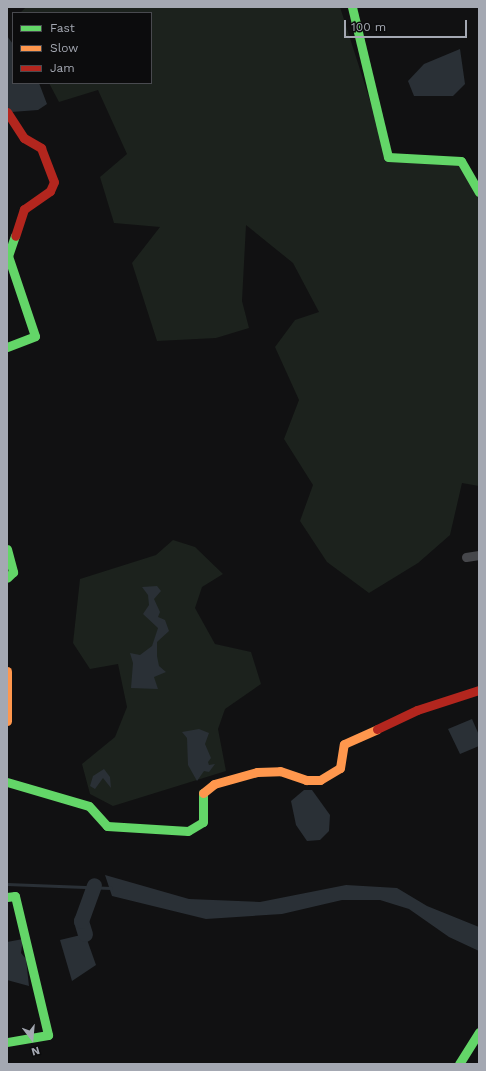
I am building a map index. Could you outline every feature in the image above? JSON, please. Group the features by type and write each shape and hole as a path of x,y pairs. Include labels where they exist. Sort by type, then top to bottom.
{"street":[{"path":"352,7 388,157 461,161 479,192"},
{"path":"7,112 24,138 41,148 54,182 50,191 24,209 8,256 35,336 7,347"},
{"path":"7,549 13,572 7,578"},
{"path":"466,557 479,555"},
{"path":"7,671 7,721"},
{"path":"7,782 89,806 107,826 188,831 203,822 203,790 214,784 265,772 320,780 340,768 344,744 417,710 479,690"},
{"path":"7,897 15,896 48,1035 7,1042"},
{"path":"459,1064 479,1032"}],"shaded area":[{"path":"26,7 340,7 388,157 461,161 479,188 479,486 462,483 450,535 418,563 369,593 327,562 300,521 313,485 284,439 299,400 275,347 295,320 319,312 293,263 246,225 242,301 249,328 216,338 157,341 132,263 160,227 114,223 100,177 127,154 98,90 59,102 50,84 152,84 152,12 21,12"},
{"path":"7,36 12,43 12,84 39,84 47,104 38,110 11,112 7,106"},
{"path":"460,49 465,84 453,96 414,96 408,81 424,64"},
{"path":"173,540 195,547 223,574 202,587 195,608 215,644 251,652 261,684 225,709 218,729 226,771 113,806 90,794 82,764 115,737 127,707 118,664 90,669 73,643 80,579 156,555"},
{"path":"157,586 161,591 154,599 160,612 158,617 165,620 169,631 157,642 157,656 159,666 166,672 154,677 158,689 131,688 133,663 130,653 140,655 152,646 158,628 143,614 149,605 148,595 142,587"},
{"path":"472,719 479,735 479,746 460,754 448,729"},
{"path":"199,729 209,733 205,744 211,758 208,762 209,765 215,764 209,772 204,771 197,781 188,765 187,738 182,732"},
{"path":"104,769 110,777 111,788 103,778 95,789 90,786 93,776"},
{"path":"304,790 312,790 330,815 329,831 320,840 307,841 296,825 291,801"},
{"path":"105,875 189,899 260,902 346,885 397,888 427,906 479,927 479,951 449,937 409,909 380,900 342,900 282,914 206,919 112,896"},
{"path":"85,934 96,965 72,981 60,940"},
{"path":"23,939 21,953 26,959 29,986 7,980 7,942"}],"waterway":[{"path":"7,884 111,888"},
{"path":"85,934 81,921 94,885"}],"traffic: fast":[{"path":"352,7 388,157 461,161 479,192"},
{"path":"7,347 35,336 8,256 15,236"},
{"path":"7,549 13,572 7,578"},
{"path":"7,782 89,806 107,826 188,831 203,822 203,793"},
{"path":"7,897 15,896 48,1035 7,1042"},
{"path":"459,1064 479,1032"}],"traffic: slow":[{"path":"7,671 7,721"},
{"path":"203,793 214,784 257,772 280,771 306,780 320,780 340,768 344,744 377,729"}],"traffic: jam":[{"path":"7,112 24,138 41,148 54,182 50,191 24,209 15,236"},
{"path":"377,729 417,710 479,690"}]}
